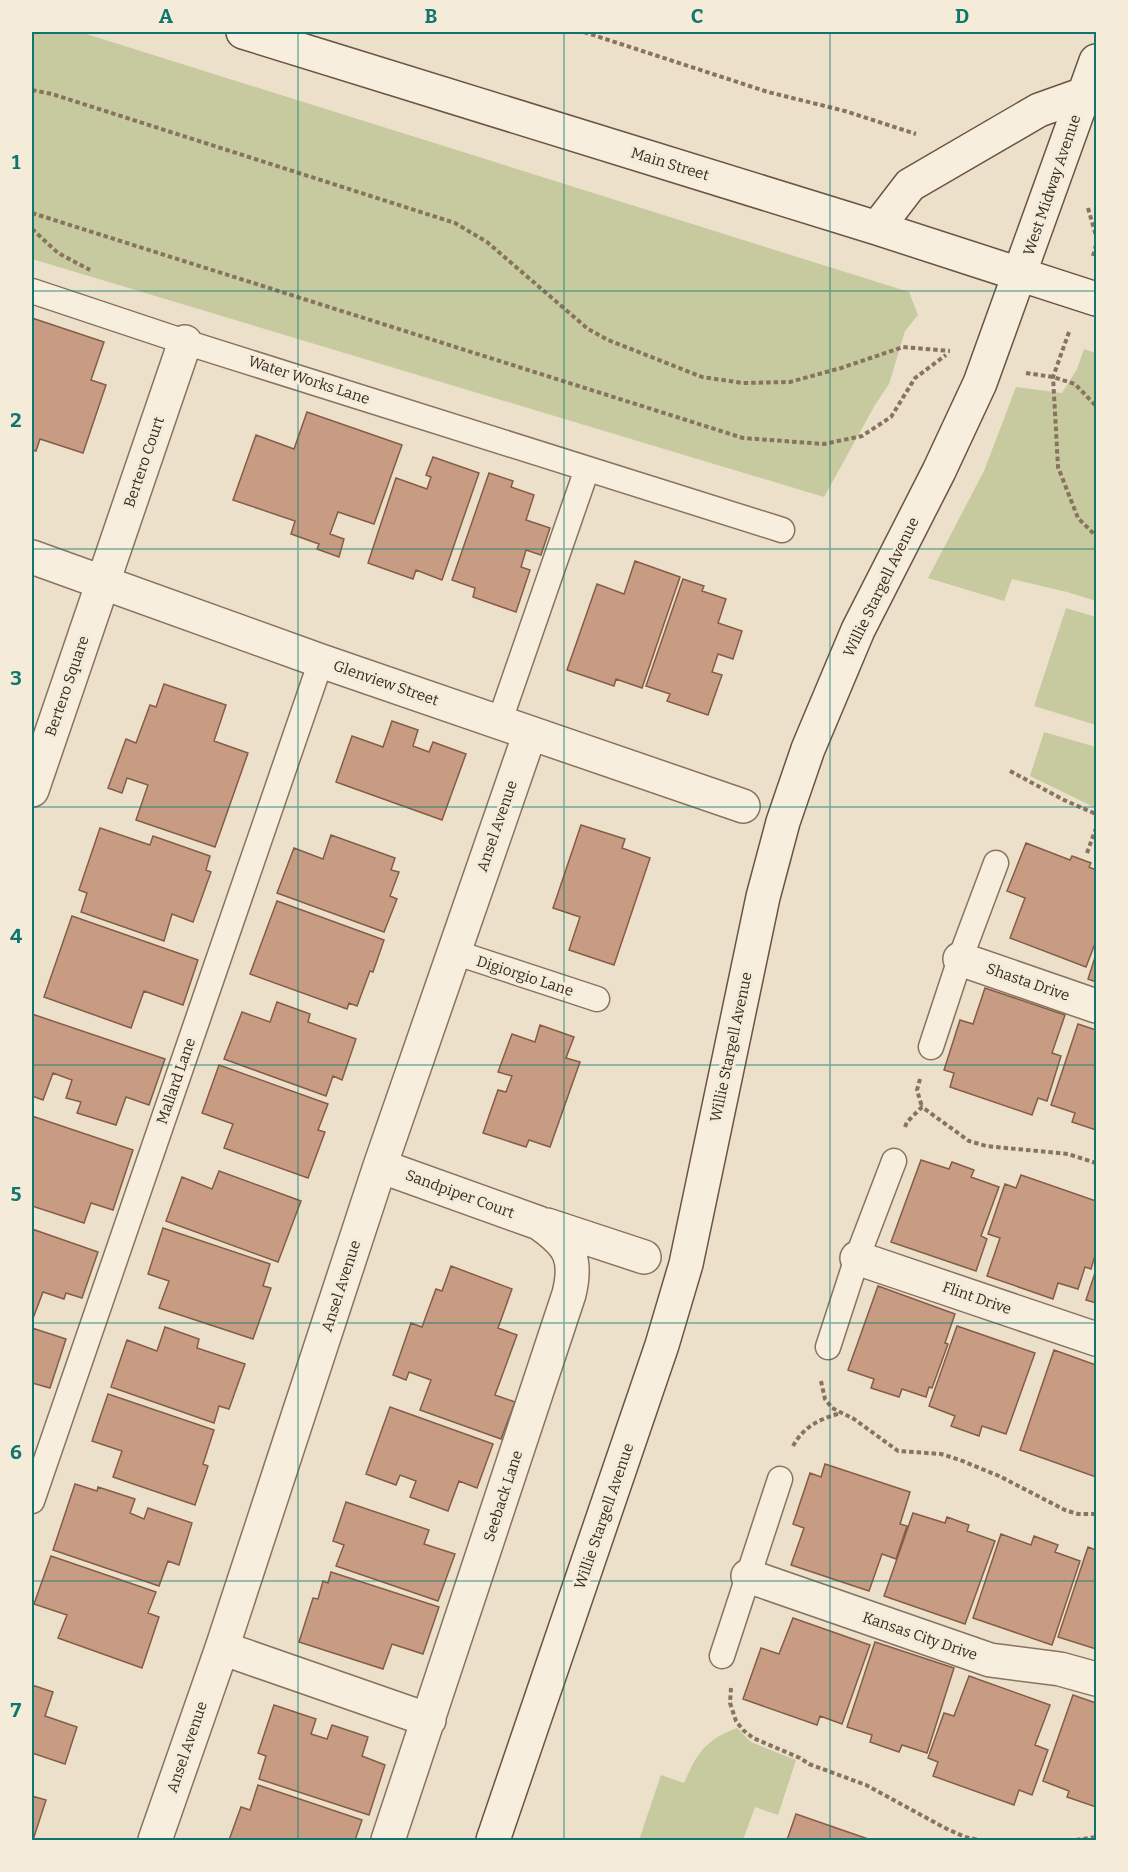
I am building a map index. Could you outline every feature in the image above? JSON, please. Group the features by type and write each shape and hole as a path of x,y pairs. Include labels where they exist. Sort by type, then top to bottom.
{"street":[{"name":"Main Street","path":"243,32 877,228 1096,299"},
{"name":"West Midway Avenue","path":"1021,274 1096,61"},
{"path":"877,228 910,185 1039,110 1084,94"},
{"name":"Willie Stargell Avenue","path":"493,1840 662,1345 686,1264 763,897 783,822 808,748 858,630 939,471 980,383 1021,274"},
{"name":"Bertero Court","path":"102,583 185,342"},
{"name":"Glenview Street","path":"32,557 321,661 743,806"},
{"name":"Bertero Square","path":"32,790 102,583"},
{"name":"Ansel Avenue","path":"155,1840 222,1648 380,1166 530,733"},
{"name":"Shasta Drive","path":"960,959 1096,1006"},
{"name":"Sandpiper Court","path":"380,1166 539,1223 644,1257"},
{"name":"Sandpiper Court","path":"539,1223 556,1235 569,1250 574,1273"},
{"name":"Flint Drive","path":"857,1258 1096,1339"},
{"name":"Seeback Lane","path":"388,1840 574,1273"},
{"name":"Kansas City Drive","path":"748,1576 990,1660 1060,1669 1096,1679"},
{"path":"222,1648 429,1720"}],"lane":[{"name":"Water Works Lane","path":"32,291 185,342 782,530"},
{"path":"499,723 587,469"},
{"name":"Mallard Lane","path":"32,1501 321,661"},
{"path":"931,1047 960,959 996,862"},
{"name":"Digiorgio Lane","path":"454,952 597,999"},
{"path":"828,1347 857,1258 894,1161"},
{"path":"722,1656 780,1479"}],"path":[{"path":"584,32 768,92 845,111 968,152"},
{"path":"32,90 51,94 455,223 487,242 588,329 608,340 702,377 743,383 790,382 903,347 952,351 915,378 891,417 862,436 824,444 743,438 32,213"},
{"path":"1086,204 1096,236"},
{"path":"32,229 58,253 96,273"},
{"path":"1027,373 1053,377 1075,384 1096,406"},
{"path":"1053,377 1058,467 1078,518 1096,536"},
{"path":"1010,771 1096,814"},
{"path":"1087,853 1096,828"},
{"path":"894,1161 907,1122 922,1107 969,1141 986,1146 1068,1154 1096,1163"},
{"path":"828,1347 821,1374 821,1386 825,1399 832,1408 843,1413 898,1451 941,1454 968,1462 1065,1510 1078,1514 1096,1514"},
{"path":"780,1479 787,1458 797,1440 809,1426 823,1418 843,1413"},
{"path":"722,1656 735,1669 730,1703 736,1721 743,1731 809,1764 866,1785 945,1828 980,1840"},
{"path":"1076,1840 1096,1837"}],"green space":[{"path":"32,32 80,32 909,292 918,315 905,331 889,384 824,497 32,259"},
{"path":"1084,349 1096,353 1096,601 1012,579 1004,601 928,578 984,471 1016,387 1062,393 1077,369"},
{"path":"1066,608 1096,617 1096,725 1034,706"},
{"path":"1044,732 1096,747 1096,808 1030,776"},
{"path":"737,1728 751,1742 796,1760 778,1815 755,1807 743,1840 639,1840 661,1775 684,1783 693,1763 703,1749 717,1737"}],"building":[{"path":"32,318 104,342 91,380 106,385 83,453 40,439 36,451 32,450"},
{"path":"307,412 402,445 374,524 338,512 330,534 344,539 339,557 317,549 319,544 291,534 295,521 233,500 256,435 294,449"},
{"path":"433,457 479,473 442,580 416,570 413,579 368,563 396,478 427,489 431,477 426,475"},
{"path":"489,473 513,481 511,487 534,495 526,520 550,528 541,555 526,550 521,567 530,570 516,612 473,597 475,588 452,580"},
{"path":"635,561 680,577 642,688 616,679 614,686 567,670 597,584 624,594"},
{"path":"683,579 704,586 702,591 726,599 718,623 742,631 733,659 718,654 712,672 722,675 708,715 667,701 670,694 646,686"},
{"path":"164,684 226,705 214,741 248,753 215,847 136,820 148,785 127,778 122,793 108,788 126,739 136,743 150,705 156,707"},
{"path":"392,721 418,730 413,746 429,752 433,742 466,754 442,820 336,782 352,736 383,747"},
{"path":"581,825 625,839 622,848 650,858 614,965 569,950 580,917 553,908"},
{"path":"100,828 150,845 153,836 210,856 206,870 211,872 193,922 172,914 164,941 81,912 87,893 79,890"},
{"path":"331,835 395,858 391,870 399,872 390,896 397,899 384,932 277,893 294,848 323,859"},
{"path":"1026,843 1070,860 1072,856 1091,863 1089,867 1096,870 1096,941 1086,967 1010,938 1025,898 1007,891"},
{"path":"277,901 384,940 373,972 370,971 357,1006 349,1003 347,1009 250,974"},
{"path":"72,916 198,960 183,1005 144,991 131,1028 44,997"},
{"path":"1096,954 1096,982 1088,979"},
{"path":"985,988 1065,1015 1052,1053 1061,1056 1047,1101 1038,1098 1032,1115 950,1087 954,1073 944,1070 960,1020 973,1024"},
{"path":"277,1002 310,1014 308,1022 356,1039 342,1080 333,1076 326,1096 224,1059 242,1012 270,1022"},
{"path":"32,1014 165,1059 149,1105 126,1097 116,1125 77,1113 81,1102 66,1098 72,1080 53,1073 43,1100 32,1096"},
{"path":"1078,1024 1096,1030 1096,1130 1072,1122 1075,1113 1051,1105"},
{"path":"540,1025 574,1037 566,1058 580,1062 550,1147 529,1140 526,1147 483,1133 498,1090 506,1092 512,1076 498,1072 512,1034 535,1042"},
{"path":"219,1065 328,1104 318,1130 325,1132 308,1178 224,1148 233,1124 202,1113"},
{"path":"32,1116 133,1150 113,1210 91,1203 84,1223 32,1206"},
{"path":"921,1160 949,1169 952,1162 974,1170 971,1177 999,1187 981,1236 987,1239 976,1271 891,1242"},
{"path":"219,1171 301,1201 278,1262 166,1221 182,1177 212,1189"},
{"path":"1021,1175 1096,1201 1096,1252 1091,1269 1085,1267 1078,1289 1058,1283 1053,1299 987,1276 1000,1238 988,1234 1005,1184 1016,1188"},
{"path":"163,1228 270,1264 263,1286 271,1288 253,1339 159,1308 169,1281 148,1274"},
{"path":"32,1229 98,1252 82,1298 66,1293 64,1299 43,1292 32,1321"},
{"path":"451,1266 512,1289 498,1328 517,1335 495,1395 515,1402 501,1439 420,1410 431,1380 409,1372 406,1380 393,1375 411,1323 422,1327 436,1289 442,1291"},
{"path":"1096,1270 1096,1303 1086,1300"},
{"path":"878,1286 955,1314 945,1343 948,1344 932,1388 929,1387 926,1397 902,1389 899,1397 871,1388 874,1379 848,1370"},
{"path":"957,1326 1035,1353 1006,1434 982,1426 979,1436 951,1426 955,1416 929,1406"},
{"path":"165,1327 199,1339 197,1348 245,1364 229,1409 219,1406 214,1423 111,1387 127,1340 157,1351"},
{"path":"32,1328 66,1339 50,1388 32,1383"},
{"path":"1054,1350 1096,1365 1096,1477 1020,1450"},
{"path":"108,1394 214,1430 203,1464 208,1466 195,1505 113,1477 122,1451 92,1441"},
{"path":"390,1407 493,1444 477,1488 459,1481 448,1511 410,1497 416,1481 400,1475 396,1485 366,1474"},
{"path":"825,1464 910,1492 900,1524 907,1526 896,1559 882,1554 869,1591 791,1565 804,1528 793,1524 810,1473 821,1477"},
{"path":"75,1484 97,1491 98,1487 135,1499 130,1513 144,1519 148,1508 192,1523 179,1565 168,1561 159,1586 53,1550"},
{"path":"346,1502 429,1530 424,1544 455,1554 438,1601 336,1566 344,1545 333,1541"},
{"path":"913,1513 945,1523 947,1517 969,1525 967,1531 995,1541 965,1624 884,1596"},
{"path":"1001,1534 1031,1545 1034,1536 1058,1545 1055,1552 1080,1561 1052,1645 973,1618"},
{"path":"1088,1547 1096,1550 1096,1649 1058,1637"},
{"path":"51,1556 156,1592 148,1613 159,1617 142,1668 58,1638 67,1615 34,1604"},
{"path":"331,1572 439,1607 423,1654 392,1644 383,1669 299,1642 313,1598 318,1599 323,1581 328,1583"},
{"path":"793,1618 870,1645 842,1724 820,1716 817,1725 743,1699 761,1648 779,1654"},
{"path":"875,1642 954,1668 927,1753 902,1745 899,1752 870,1742 872,1735 847,1727"},
{"path":"969,1676 1050,1705 1035,1745 1048,1750 1032,1795 1019,1790 1014,1805 933,1776 938,1762 928,1758 944,1713 954,1716"},
{"path":"32,1685 53,1692 45,1716 77,1727 65,1764 32,1753"},
{"path":"1073,1695 1096,1703 1096,1807 1067,1797 1069,1791 1043,1781"},
{"path":"274,1705 316,1719 311,1734 327,1739 332,1725 368,1737 362,1756 385,1765 369,1815 259,1779 266,1756 258,1753"},
{"path":"258,1785 362,1820 355,1840 229,1840 241,1807 250,1810"},
{"path":"32,1796 46,1800 33,1840 32,1840"},
{"path":"796,1814 871,1840 787,1840"}]}
